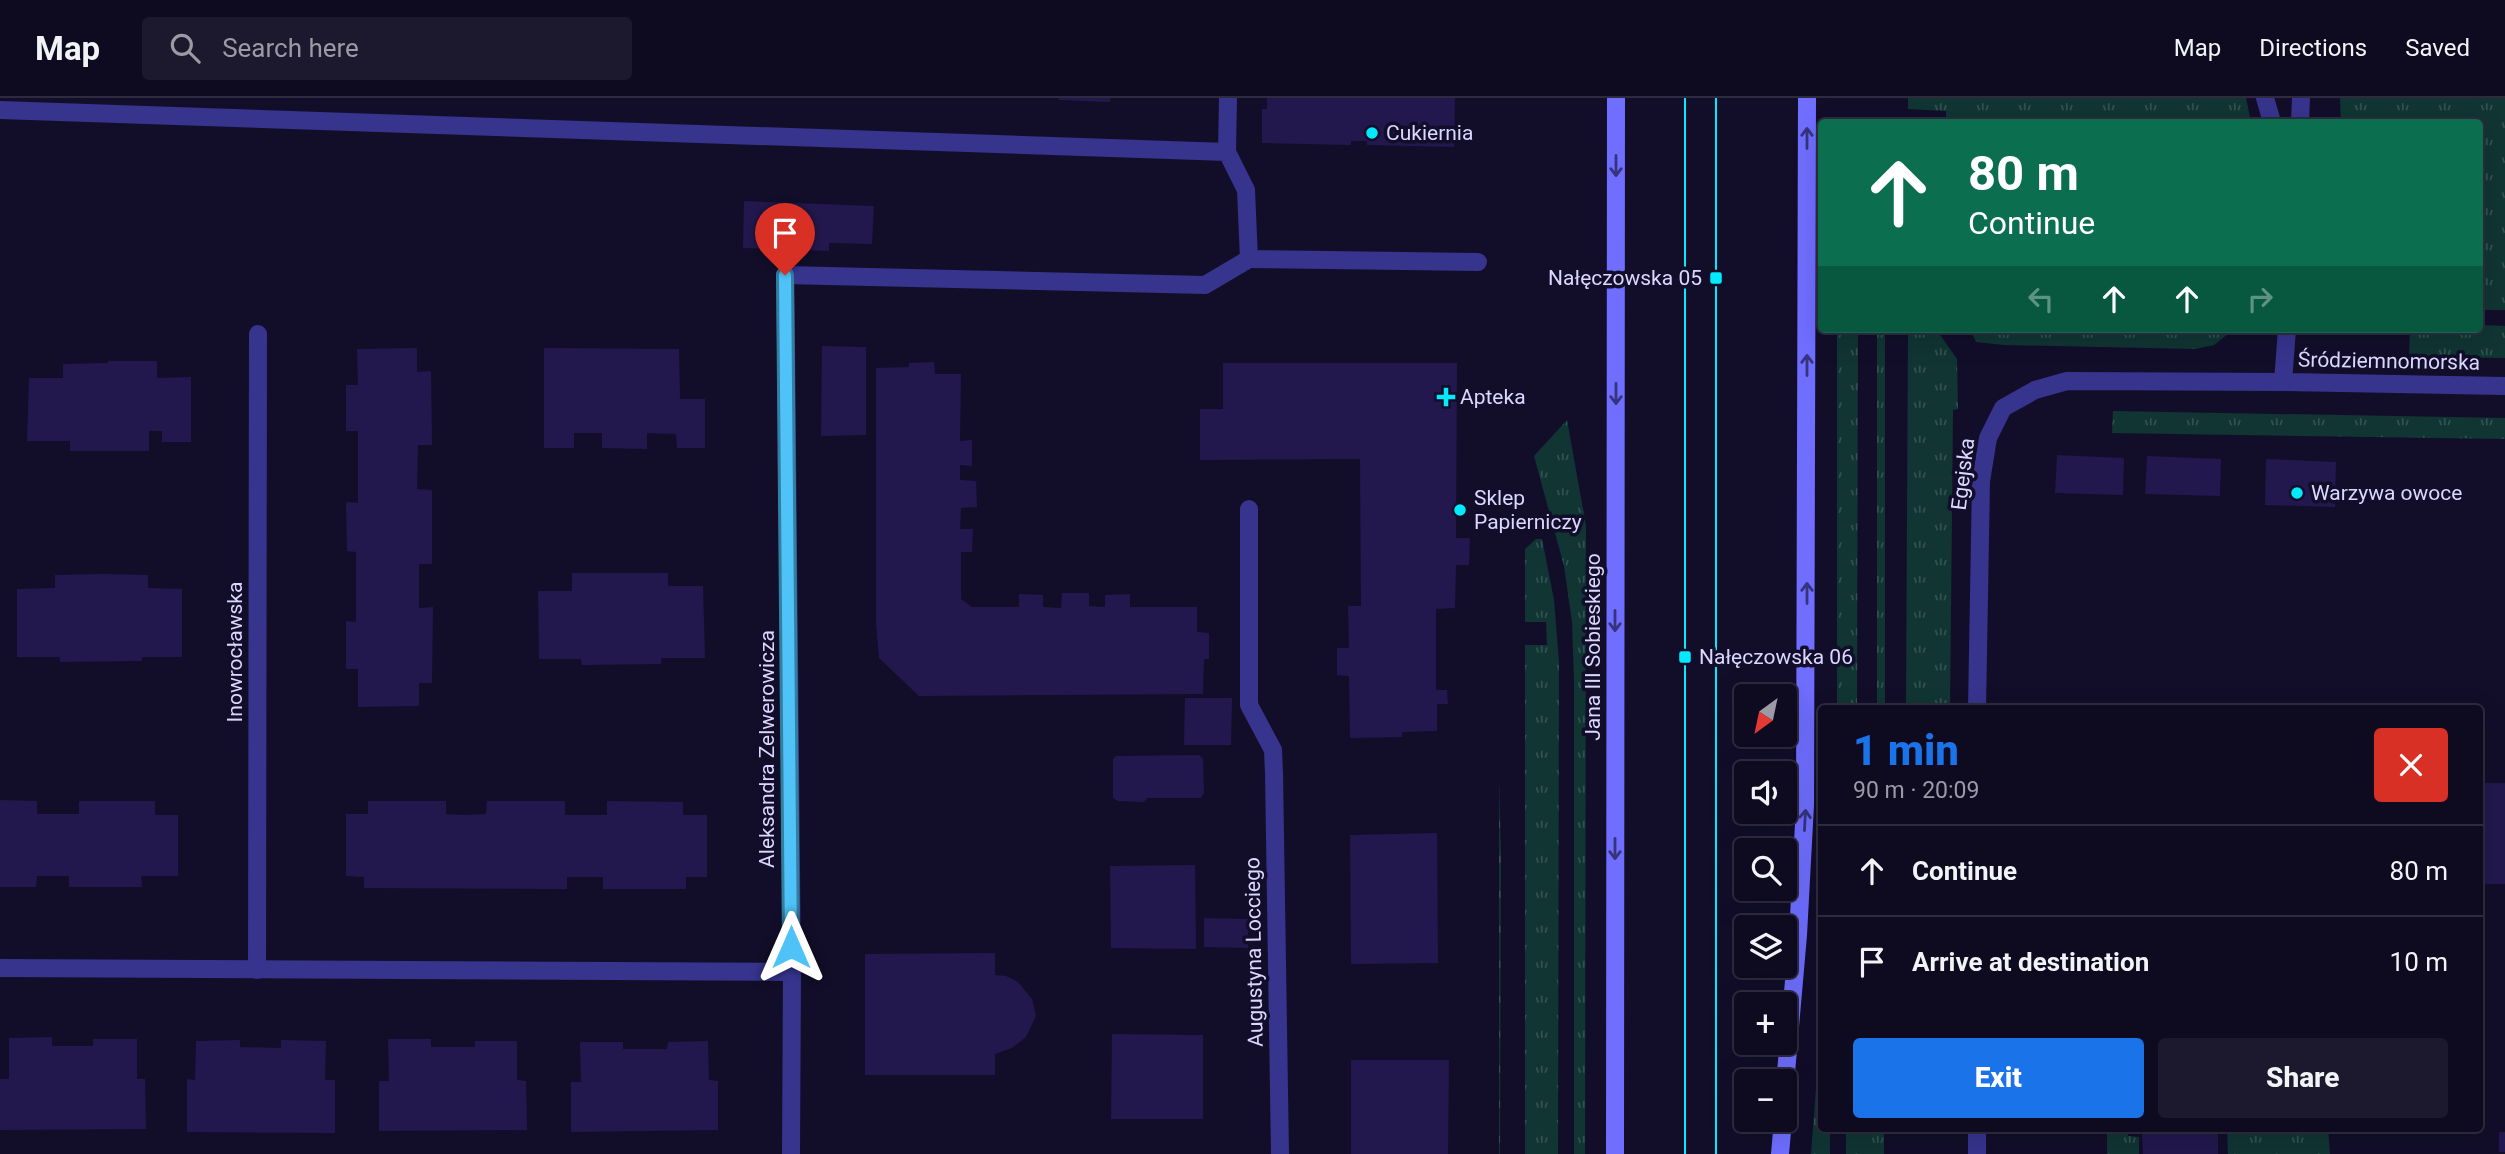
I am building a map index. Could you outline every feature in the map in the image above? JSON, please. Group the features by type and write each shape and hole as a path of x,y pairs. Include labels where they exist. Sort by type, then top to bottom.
{"main road":[{"name":"Jana III Sobieskiego","path":"1615,1154 1616,98"},
{"path":"1786,1069 1798,935 1805,805 1807,98"},
{"path":"1780,1154 1782,1132"}],"street":[{"path":"1228,98 1227,152 1246,190 1249,259 1478,261"},
{"path":"2265,98 2271,119"},
{"path":"2300,119 2301,98"},
{"path":"0,110 1227,152"},
{"name":"Aleksandra Zelwerowicza","path":"791,1154 792,972 785,275 1205,285 1249,259"},
{"name":"Śródziemnomorska","path":"2287,333 2283,382 2505,386"},
{"name":"Inowrocławska","path":"257,970 258,334"},
{"name":"Egejska","path":"1978,705 1981,481 1988,438 2003,408 2035,390 2067,381 2283,382"},
{"name":"Augustyna Locciego","path":"1249,509 1249,705 1273,750 1280,1154"},
{"path":"0,968 792,972"},
{"path":"1978,1132 1978,1154"}],"green space":[{"path":"1908,98 2246,98 2250,119 1946,119 1946,111 1908,109"},
{"path":"2340,98 2505,98 2505,310 2483,310 2483,119 2341,119"},
{"path":"2483,325 2505,326 2505,358 2409,357 2410,333 2483,333"},
{"path":"1837,333 1858,333 1857,705 1837,705"},
{"path":"1877,333 1885,333 1885,705 1877,705"},
{"path":"1908,333 1939,333 1957,359 1958,409 1953,410 1950,705 1906,705"},
{"path":"1972,333 2229,333 2214,345 2195,349 2004,345 1976,342"},
{"path":"2113,411 2505,418 2505,439 2112,433"},
{"path":"1567,420 1586,526 1585,1154 1574,1154 1572,622 1564,566 1534,456"},
{"path":"1536,539 1542,539 1554,600 1559,662 1558,1154 1525,1154 1525,645 1547,645 1546,622 1525,622 1525,549"},
{"path":"1499,783 1501,853 1500,1154 1499,1154"},
{"path":"1818,1062 1818,1132 1830,1132 1830,1154 1811,1154"},
{"path":"1846,1132 1884,1132 1884,1154 1846,1154"},
{"path":"2107,1132 2128,1132 2128,1136 2139,1137 2139,1154 2107,1154"},
{"path":"2227,1132 2328,1132 2330,1154 2228,1154"}],"building":[{"path":"1110,98 1110,102 1059,100"},
{"path":"1267,98 1455,98 1454,147 1367,145 1367,141 1351,141 1351,145 1262,143 1262,109 1267,109"},
{"path":"744,201 874,206 872,244 829,243 829,251 743,248"},
{"path":"822,346 866,347 866,435 821,436"},
{"path":"417,348 417,372 431,371 432,445 418,445 417,489 432,490 432,564 419,564 419,608 433,607 432,683 419,683 419,706 358,707 358,669 346,669 346,621 356,622 356,552 347,551 346,502 358,503 358,431 346,431 346,385 358,385 357,349"},
{"path":"544,348 679,349 680,399 705,399 705,448 677,448 676,434 647,433 647,449 602,448 602,433 574,433 574,448 544,448"},
{"path":"157,361 157,378 191,377 191,442 162,442 162,431 149,431 149,451 70,451 70,441 27,441 29,378 63,378 63,364"},
{"path":"934,362 935,374 961,374 960,441 972,440 972,466 960,465 960,480 976,481 977,507 961,508 960,529 973,529 972,552 961,552 961,599 972,607 1019,607 1019,594 1043,595 1043,607 1061,608 1062,593 1089,593 1089,606 1105,607 1105,595 1130,594 1130,607 1197,607 1197,632 1209,633 1209,659 1204,659 1203,694 919,696 879,658 876,624 876,368 909,367 909,363"},
{"path":"1223,363 1457,363 1456,538 1470,538 1469,565 1456,565 1455,608 1436,609 1436,690 1447,690 1448,704 1437,704 1437,731 1402,732 1402,737 1350,738 1349,676 1337,675 1337,648 1349,648 1348,606 1361,606 1360,459 1200,460 1200,409 1223,409"},
{"path":"2057,455 2124,458 2123,495 2055,493"},
{"path":"2147,456 2221,459 2220,496 2145,494"},
{"path":"2266,459 2336,462 2335,507 2265,505"},
{"path":"572,573 668,573 668,586 703,586 705,658 661,658 661,664 582,665 581,659 539,659 538,591 572,591"},
{"path":"55,575 148,575 148,588 182,589 182,657 142,657 142,661 60,662 60,657 17,657 17,589 55,588"},
{"path":"1185,698 1232,698 1231,745 1184,745"},
{"path":"1199,755 1203,759 1204,793 1201,798 1147,798 1144,802 1118,801 1113,798 1113,759 1116,756"},
{"path":"2483,783 2505,783 2505,884 2483,884"},
{"path":"0,800 37,801 37,814 79,814 79,801 155,801 155,815 178,815 178,876 141,876 142,887 69,887 69,876 37,876 36,887 0,887"},
{"path":"368,801 446,801 446,814 465,815 486,814 487,801 565,801 565,815 607,815 607,801 683,802 683,815 707,815 707,877 686,877 686,889 603,889 603,877 567,877 567,889 364,888 364,877 346,876 346,814 368,814"},
{"path":"1437,833 1438,963 1351,964 1350,835"},
{"path":"1195,865 1196,949 1111,948 1110,866"},
{"path":"1204,918 1248,919 1248,948 1204,947"},
{"path":"995,953 995,975 1006,976 1018,982 1032,999 1036,1016 1026,1037 1012,1048 995,1054 995,1075 865,1075 865,954"},
{"path":"1112,1034 1203,1035 1203,1119 1111,1119"},
{"path":"52,1037 52,1046 93,1046 93,1039 137,1039 137,1079 145,1079 146,1129 0,1130 0,1079 9,1079 9,1038"},
{"path":"388,1039 431,1039 431,1047 475,1047 475,1041 517,1041 517,1080 526,1081 527,1130 379,1131 379,1081 389,1081"},
{"path":"240,1040 240,1047 281,1048 281,1040 326,1041 325,1080 335,1080 335,1133 187,1132 187,1079 195,1080 196,1041"},
{"path":"708,1041 709,1080 718,1081 718,1130 571,1132 571,1082 581,1082 580,1042 623,1042 623,1049 667,1049 668,1042"},
{"path":"1351,1060 1449,1060 1448,1154 1351,1154"},
{"path":"2218,1132 2218,1154 2143,1154 2142,1134 2132,1134"},
{"path":"2499,1132 2505,1132 2505,1152 2499,1152"}],"tram line":[{"path":"1685,98 1685,1154"},
{"path":"1716,98 1716,1154"}],"place":[{"name":"Cukiernia","path":"1372,133"},
{"name":"Nałęczowska 05","path":"1716,278"},
{"name":"Apteka","path":"1446,397"},
{"name":"Warzywa owoce","path":"2297,493"},
{"name":"Sklep Papierniczy","path":"1460,510"},
{"name":"Nałęczowska 06","path":"1685,657"}],"route":[{"path":"785,275 791,947"}]}
